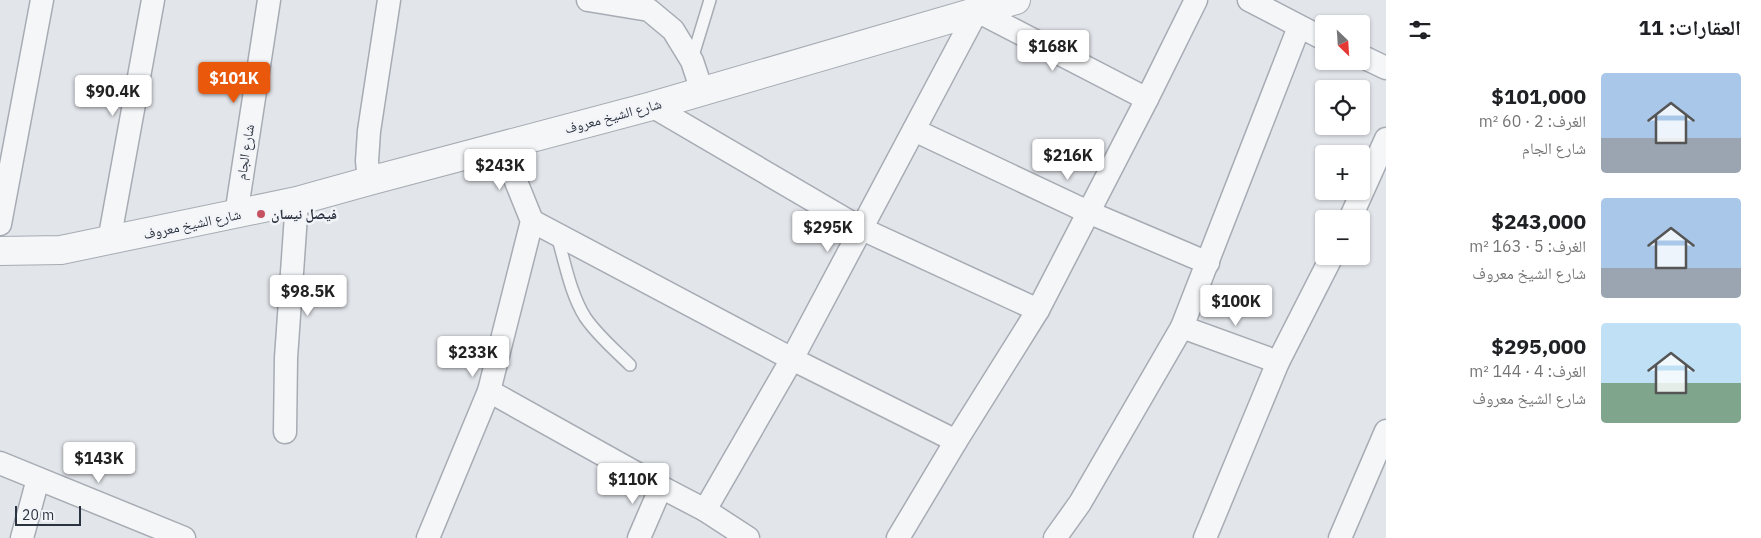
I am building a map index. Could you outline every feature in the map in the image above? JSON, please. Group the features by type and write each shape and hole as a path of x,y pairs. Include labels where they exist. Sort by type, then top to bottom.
{"street":[{"path":"0,224 42,0"},
{"path":"110,241 153,0"},
{"name":"شارع الجام","path":"236,215 269,0"},
{"path":"368,181 369,130 390,0"},
{"path":"588,0 649,10 673,30 692,61 702,91"},
{"name":"شارع الشيخ معروف","path":"0,250 61,250 297,201 652,106 1016,0"},
{"path":"898,538 1038,310 1196,0"},
{"path":"1248,0 1315,35"},
{"path":"706,510 792,359 977,11 1147,99"},
{"path":"1055,538 1080,503 1182,327 1299,27"},
{"path":"1370,60 1386,68"},
{"path":"652,106 862,229 1038,310"},
{"path":"914,130 1088,212 1208,263"},
{"path":"1354,210 1386,139"},
{"path":"428,538 489,391 532,222 502,146"},
{"path":"284,432 286,358 297,201"},
{"path":"532,222 792,359 956,441"},
{"path":"1205,538 1278,362 1327,265"},
{"path":"1182,327 1278,362"},
{"path":"489,391 660,487 706,510 748,538"},
{"path":"1340,538 1386,431"},
{"path":"0,463 155,533 184,538"},
{"path":"22,538 38,479"},
{"path":"639,538 660,487"}],"lane":[{"path":"692,61 710,0"},
{"path":"556,234 577,301 586,317 630,365"}],"place":[{"name":"فيصل نيسان","path":"261,214"}]}
